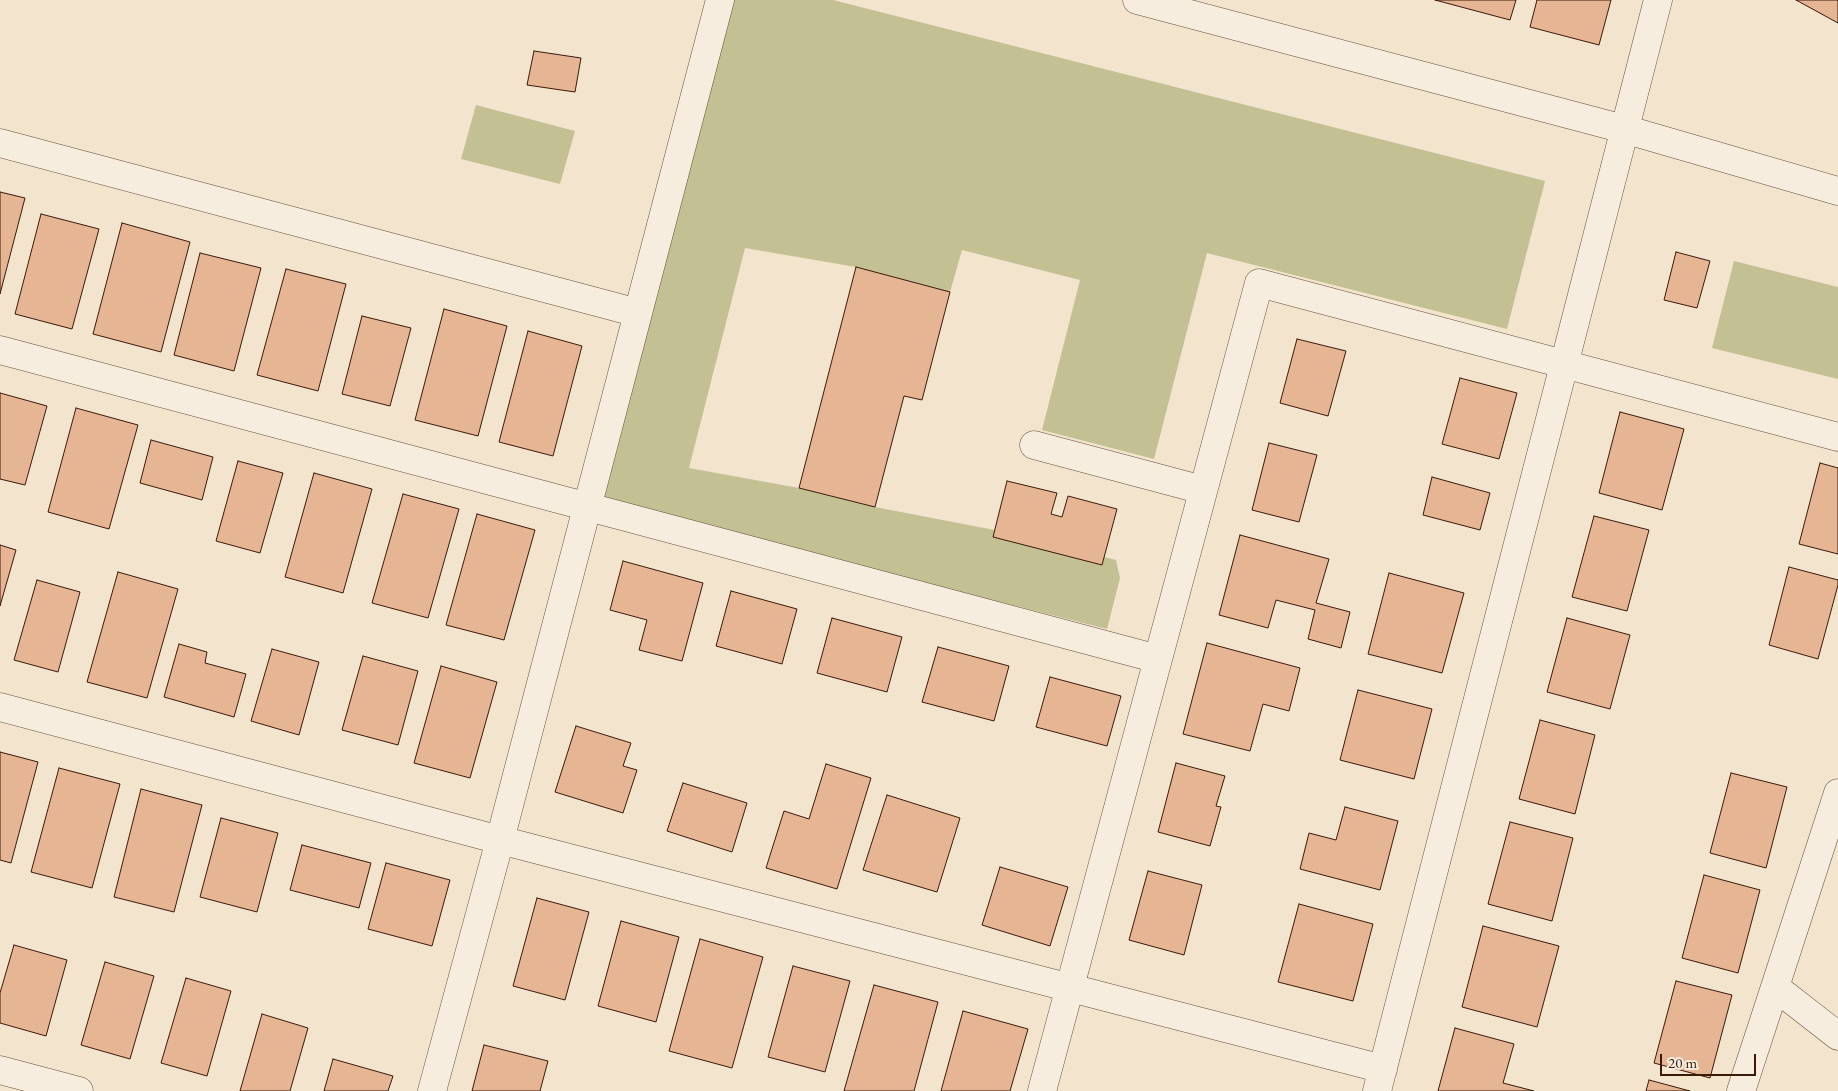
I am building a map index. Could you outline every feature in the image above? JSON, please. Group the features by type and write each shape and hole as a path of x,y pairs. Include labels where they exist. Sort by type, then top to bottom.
{"street":[{"path":"432,1091 500,840 720,0"},
{"path":"1137,0 1624,129 1838,191"},
{"path":"0,707 500,840 1070,988 1380,1080 1658,0"},
{"path":"0,143 638,313"},
{"path":"1042,1091 1259,283 1838,437"},
{"path":"0,350 1158,659"},
{"path":"1034,445 1203,490"},
{"path":"1741,1091 1838,793"},
{"path":"1775,987 1838,1036"},
{"path":"0,1070 79,1091"}],"shaded area":[{"path":"725,0 833,0 1545,181 1507,329 1207,253 1154,459 1042,430 1080,280 962,250 950,292 856,267 745,248 689,468 799,488 875,507 1010,533 1116,560 1120,578 1107,629 596,500"},
{"path":"476,105 575,131 560,184 461,159"},
{"path":"1734,261 1838,287 1838,379 1712,348"}],"building":[{"path":"1435,0 1516,0 1510,20"},
{"path":"1537,0 1611,0 1599,45 1530,27"},
{"path":"1796,0 1838,0 1838,23"},
{"path":"534,51 581,58 575,92 527,85"},
{"path":"0,192 25,198 0,294"},
{"path":"41,214 99,229 72,329 15,314"},
{"path":"122,223 190,242 161,352 93,334"},
{"path":"1676,252 1710,261 1697,308 1664,300"},
{"path":"200,253 261,268 234,371 174,355"},
{"path":"856,267 950,292 922,400 904,396 875,507 799,488"},
{"path":"286,269 346,284 318,391 257,375"},
{"path":"444,309 507,326 478,436 415,420"},
{"path":"362,316 411,328 390,406 342,394"},
{"path":"528,331 582,346 553,456 499,442"},
{"path":"1297,339 1346,351 1328,416 1280,403"},
{"path":"1460,378 1517,393 1499,459 1442,444"},
{"path":"0,393 47,406 25,485 0,479"},
{"path":"76,408 138,425 109,529 48,512"},
{"path":"1620,412 1684,429 1662,510 1599,493"},
{"path":"151,440 213,457 202,500 140,483"},
{"path":"1269,443 1317,455 1299,522 1252,510"},
{"path":"238,461 283,473 260,553 216,541"},
{"path":"1820,463 1838,468 1838,554 1799,544"},
{"path":"314,473 372,489 343,593 285,577"},
{"path":"1432,477 1490,493 1480,530 1423,515"},
{"path":"1007,481 1057,493 1051,514 1062,517 1068,496 1117,509 1102,565 993,537"},
{"path":"403,494 459,509 428,618 372,603"},
{"path":"477,514 535,530 504,640 446,625"},
{"path":"1594,516 1649,530 1627,611 1572,597"},
{"path":"1240,535 1329,559 1316,603 1350,612 1341,648 1308,639 1315,610 1276,600 1268,628 1219,615"},
{"path":"0,545 16,550 0,606"},
{"path":"623,561 703,583 682,661 639,650 647,620 610,610"},
{"path":"1789,567 1838,580 1818,659 1769,645"},
{"path":"118,572 178,589 147,698 87,682"},
{"path":"1389,573 1464,593 1442,673 1368,654"},
{"path":"37,580 80,592 58,672 14,660"},
{"path":"731,591 797,609 782,664 716,646"},
{"path":"832,618 902,637 887,692 817,673"},
{"path":"1567,618 1630,635 1610,709 1547,692"},
{"path":"1207,643 1300,668 1289,711 1263,704 1250,751 1183,734"},
{"path":"179,644 207,652 205,663 246,674 234,717 164,697"},
{"path":"938,647 1009,666 994,721 922,702"},
{"path":"272,649 319,662 299,735 251,721"},
{"path":"363,656 418,671 398,745 342,730"},
{"path":"441,666 497,682 470,778 414,763"},
{"path":"1050,677 1121,696 1107,746 1036,727"},
{"path":"1358,690 1432,709 1414,779 1340,760"},
{"path":"1540,720 1595,735 1575,814 1519,799"},
{"path":"576,726 631,743 623,766 637,770 623,813 555,792"},
{"path":"0,752 38,762 11,863 0,860"},
{"path":"1176,763 1225,776 1216,806 1221,807 1210,846 1158,832"},
{"path":"826,764 871,778 837,889 766,868 784,811 809,819"},
{"path":"59,768 120,784 92,888 31,872"},
{"path":"1731,773 1787,787 1766,868 1710,853"},
{"path":"683,783 747,803 732,852 667,831"},
{"path":"141,789 202,805 174,912 114,897"},
{"path":"887,795 960,818 937,892 863,870"},
{"path":"1345,807 1398,821 1380,890 1300,869 1309,833 1336,840"},
{"path":"221,818 278,833 257,912 200,897"},
{"path":"1510,822 1573,838 1552,921 1488,904"},
{"path":"302,845 371,863 359,908 290,890"},
{"path":"386,863 450,880 432,946 368,929"},
{"path":"1000,867 1068,887 1050,946 982,925"},
{"path":"1148,871 1202,885 1184,955 1129,940"},
{"path":"1704,875 1760,890 1738,973 1682,958"},
{"path":"537,898 589,912 565,1000 513,986"},
{"path":"1299,904 1373,924 1353,1001 1278,982"},
{"path":"621,921 679,937 656,1022 598,1006"},
{"path":"1483,926 1559,946 1537,1027 1462,1007"},
{"path":"700,939 763,957 732,1068 669,1051"},
{"path":"14,945 67,960 46,1036 0,1023 0,993"},
{"path":"105,962 154,976 130,1059 81,1045"},
{"path":"793,966 850,981 825,1072 768,1057"},
{"path":"186,978 231,991 207,1076 161,1063"},
{"path":"1676,981 1732,995 1710,1078 1654,1063"},
{"path":"874,985 938,1002 914,1091 844,1091"},
{"path":"963,1011 1028,1029 1010,1091 941,1091"},
{"path":"262,1014 308,1028 290,1091 240,1091"},
{"path":"1455,1028 1514,1044 1503,1083 1534,1091 1438,1091"},
{"path":"484,1045 548,1061 540,1091 472,1091"},
{"path":"333,1059 393,1076 388,1091 324,1091"},
{"path":"1649,1080 1690,1091 1646,1091"}]}
